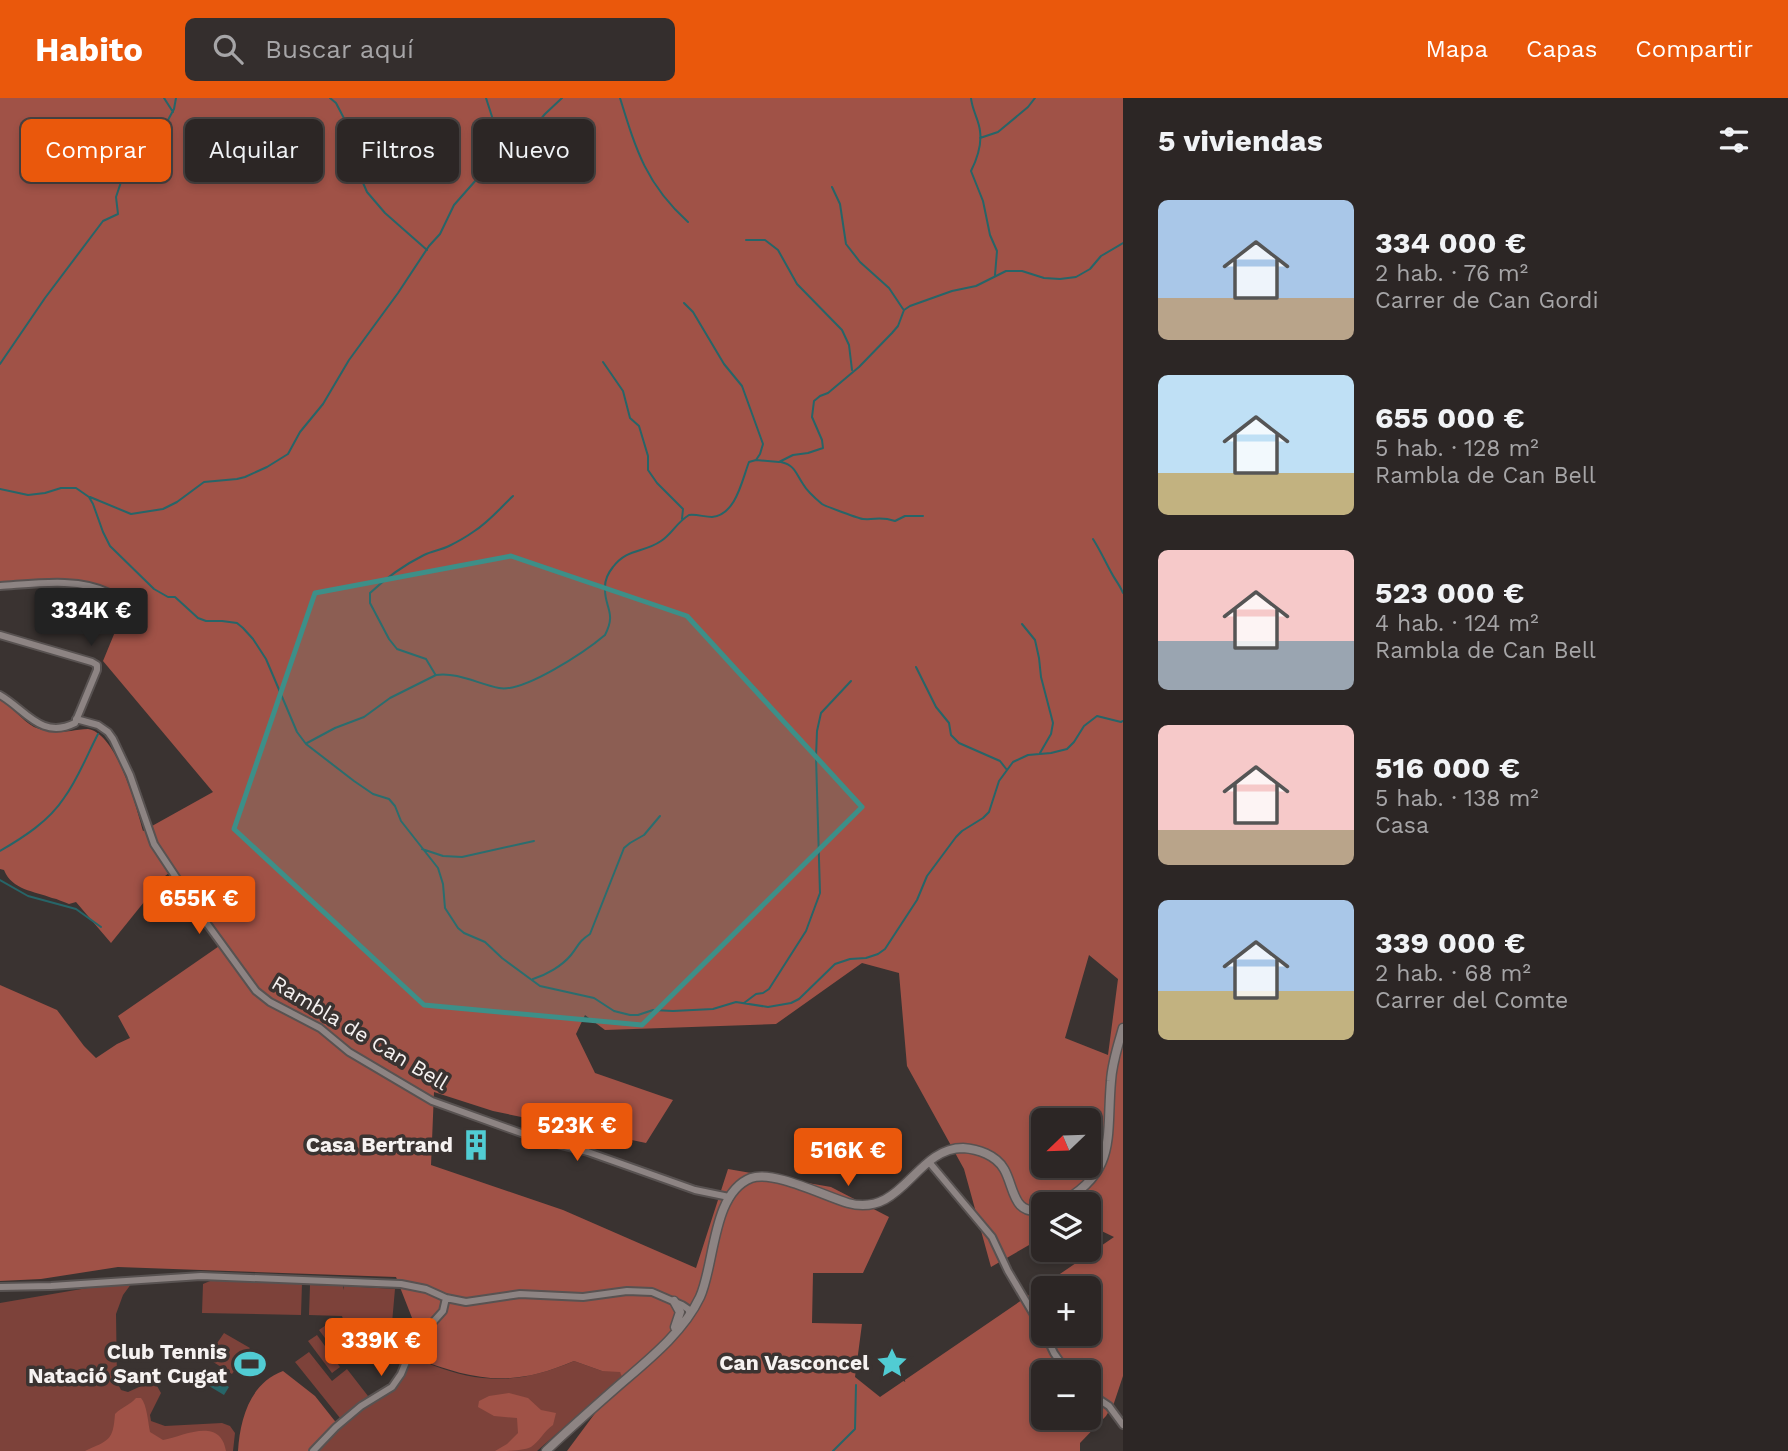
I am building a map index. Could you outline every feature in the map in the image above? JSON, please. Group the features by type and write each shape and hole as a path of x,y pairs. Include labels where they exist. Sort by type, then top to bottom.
{"main road":[{"path":"1077,1192 1104,1159 1108,1140 1112,1067 1123,1028"},
{"path":"546,1451 669,1339 701,1294 720,1216 729,1197 746,1181 756,1177 781,1179 848,1203 872,1205 892,1196 940,1153 970,1149 986,1153 997,1160 1004,1169 1013,1194 1023,1208 1031,1212"},
{"path":"674,1301 683,1311 690,1309"},
{"path":"669,1339 680,1312 674,1301"}],"street":[{"path":"0,586 57,583 92,588 111,594 129,612"},
{"path":"0,635 97,665 75,723 70,725 48,727 36,723 0,695"},
{"name":"Rambla de Can Bell","path":"76,719 98,725 113,739 130,775 154,844 205,921 257,991 270,1002 320,1028 349,1052 432,1101 538,1139 588,1152 695,1189 729,1197"},
{"path":"929,1162 992,1237 1031,1310"},
{"path":"0,1287 218,1276 401,1284 430,1290 466,1303 520,1294 583,1297 641,1292 662,1295 674,1301"},
{"path":"313,1451 361,1406 392,1387 410,1352 443,1311 446,1298"},
{"path":"1101,1401 1109,1406 1123,1424"}],"highlighted area":[{"path":"511,556 687,616 862,807 642,1025 424,1005 234,829 315,593"}],"shaded area":[{"path":"0,98 1123,98 1123,1376 1114,1403 1106,1416 1101,1421 1101,1360 1031,1360 1031,1430 1093,1430 1080,1443 1080,1451 567,1451 622,1377 620,1372 602,1371 574,1361 531,1375 493,1378 455,1372 413,1357 414,1323 396,1277 118,1267 41,1279 0,1281 0,985 57,1010 96,1058 130,1038 118,1016 225,942 175,869 165,876 111,943 76,902 69,904 24,889 12,882 4,870 0,869 0,700 39,729 88,729 98,733 116,756 143,831 213,792 103,661 126,605 115,592 80,581 53,579 0,583","holes":["1089,955 1118,979 1108,1055 1065,1038","862,963 899,973 907,1066 964,1169 991,1267 1031,1244 1031,1192 1101,1192 1101,1231 1114,1237 1101,1246 1101,1262 1077,1262 1057,1276 1101,1276 1101,1346 1031,1346 1031,1294 880,1397 855,1377 862,1324 812,1323 813,1273 863,1273 889,1217 831,1187 728,1169 696,1268 563,1210 431,1165 434,1092 493,1111 646,1143 673,1100 595,1073 576,1034 585,1015 605,1030 776,1024"]},
{"path":"134,1280 123,1295 116,1314 117,1382 121,1390 128,1392 148,1383 157,1386 161,1393 150,1415 151,1421 165,1426 222,1423 230,1426 235,1433 233,1451 0,1451 0,1303"},
{"path":"210,1281 302,1283 301,1315 202,1313 203,1284"},
{"path":"310,1285 343,1286 344,1290 344,1286 395,1289 392,1323 343,1319 342,1316 309,1315"},
{"path":"333,1320 355,1351 342,1361 319,1330"},
{"path":"224,1333 250,1348 232,1374 207,1358"},
{"path":"317,1335 340,1367 332,1373 308,1341"},
{"path":"309,1352 332,1381 347,1369 368,1396 340,1418 295,1362"},
{"path":"410,1352 417,1359 432,1365 486,1378 503,1379 538,1374 574,1361 602,1371 620,1371 622,1376 537,1451 313,1451 336,1427 392,1387"},
{"path":"283,1371 315,1396 338,1425 313,1451 238,1451 244,1415 255,1393 262,1384"},
{"path":"509,1393 528,1398 541,1410 556,1413 553,1425 531,1447 495,1451 518,1433 517,1418 494,1416 478,1407 479,1401 489,1396"},
{"path":"136,1398 141,1398 145,1405 150,1432 163,1440 191,1432 209,1431 217,1434 226,1451 85,1451 111,1435 115,1414"}],"water":[{"path":"209,1374 229,1387 224,1395 204,1383"}],"waterway":[{"path":"164,98 173,112"},
{"path":"0,364 103,221 118,214 116,197 121,182 128,171 163,139 176,98"},
{"path":"330,98 336,103 360,149 360,176 367,192 385,213 427,250"},
{"path":"486,98 493,119"},
{"path":"90,497 131,514 163,509 204,482 245,477 288,454 300,432 323,404 349,360 440,234 454,205 491,163 524,139 562,98"},
{"path":"620,98 637,150 652,180 688,222"},
{"path":"971,98 980,136 979,152 971,171 983,201 990,235 997,251 995,275"},
{"path":"980,138 998,132 1035,98"},
{"path":"832,187 840,204 846,244 860,262 889,288 903,309"},
{"path":"746,240 765,240 778,250 797,284 842,330 849,345 852,370"},
{"path":"307,743 364,717 390,698 436,675 452,675 499,688 510,688 539,678 570,660 605,635 610,621 605,594 606,582 618,561 661,541 689,515 712,517 727,510 737,496 749,462 779,462 793,455 823,448 812,417 814,401 859,367 898,326 904,310 952,291 976,286 1006,271 1022,271 1044,278 1076,277 1090,269 1101,256 1123,243"},
{"path":"684,303 693,312 724,364 742,386 763,444 756,460"},
{"path":"603,362 623,391 630,418 639,426 648,456 648,470 683,509 682,519"},
{"path":"781,462 792,468 820,502 835,510 863,519 882,518 895,521 905,516 923,516"},
{"path":"0,489 28,495 61,488 76,488 89,497 110,546 154,589 168,597 175,597 198,618 237,623 253,639 266,659 297,732 306,744 354,781 373,794 389,799 395,806 401,821 438,868 443,884 445,908 458,928 485,942 540,986 594,998 614,1011 630,1015 653,1010 713,1009 736,1002 768,1007 791,1003 799,999 835,964 878,954 885,949 917,900 927,876 956,837 989,812 999,781 1013,762 1028,755 1067,749 1084,726 1097,716 1123,721"},
{"path":"435,674 426,659 397,649 370,603 370,593 409,563 449,546 479,528 513,496"},
{"path":"1093,539 1123,593"},
{"path":"1022,624 1035,640 1053,723 1051,734 1040,753"},
{"path":"916,667 936,707 949,723 951,735 959,743 1000,761 1007,770"},
{"path":"744,1003 769,989 806,931 820,893 817,731 821,713 851,681"},
{"path":"0,851 35,828 58,806 74,783 98,734"},
{"path":"533,979 563,963 590,934 624,848 644,835 660,816"},
{"path":"422,849 443,856 462,857 534,841"},
{"path":"0,880 28,896 76,909 101,927"},
{"path":"833,1451 855,1429 856,1385"}],"place":[{"name":"Casa Bertrand","path":"476,1145"},
{"name":"Can Vasconcel","path":"892,1363"},
{"name":"Club Tennis Natació Sant Cugat","path":"250,1364"}]}
